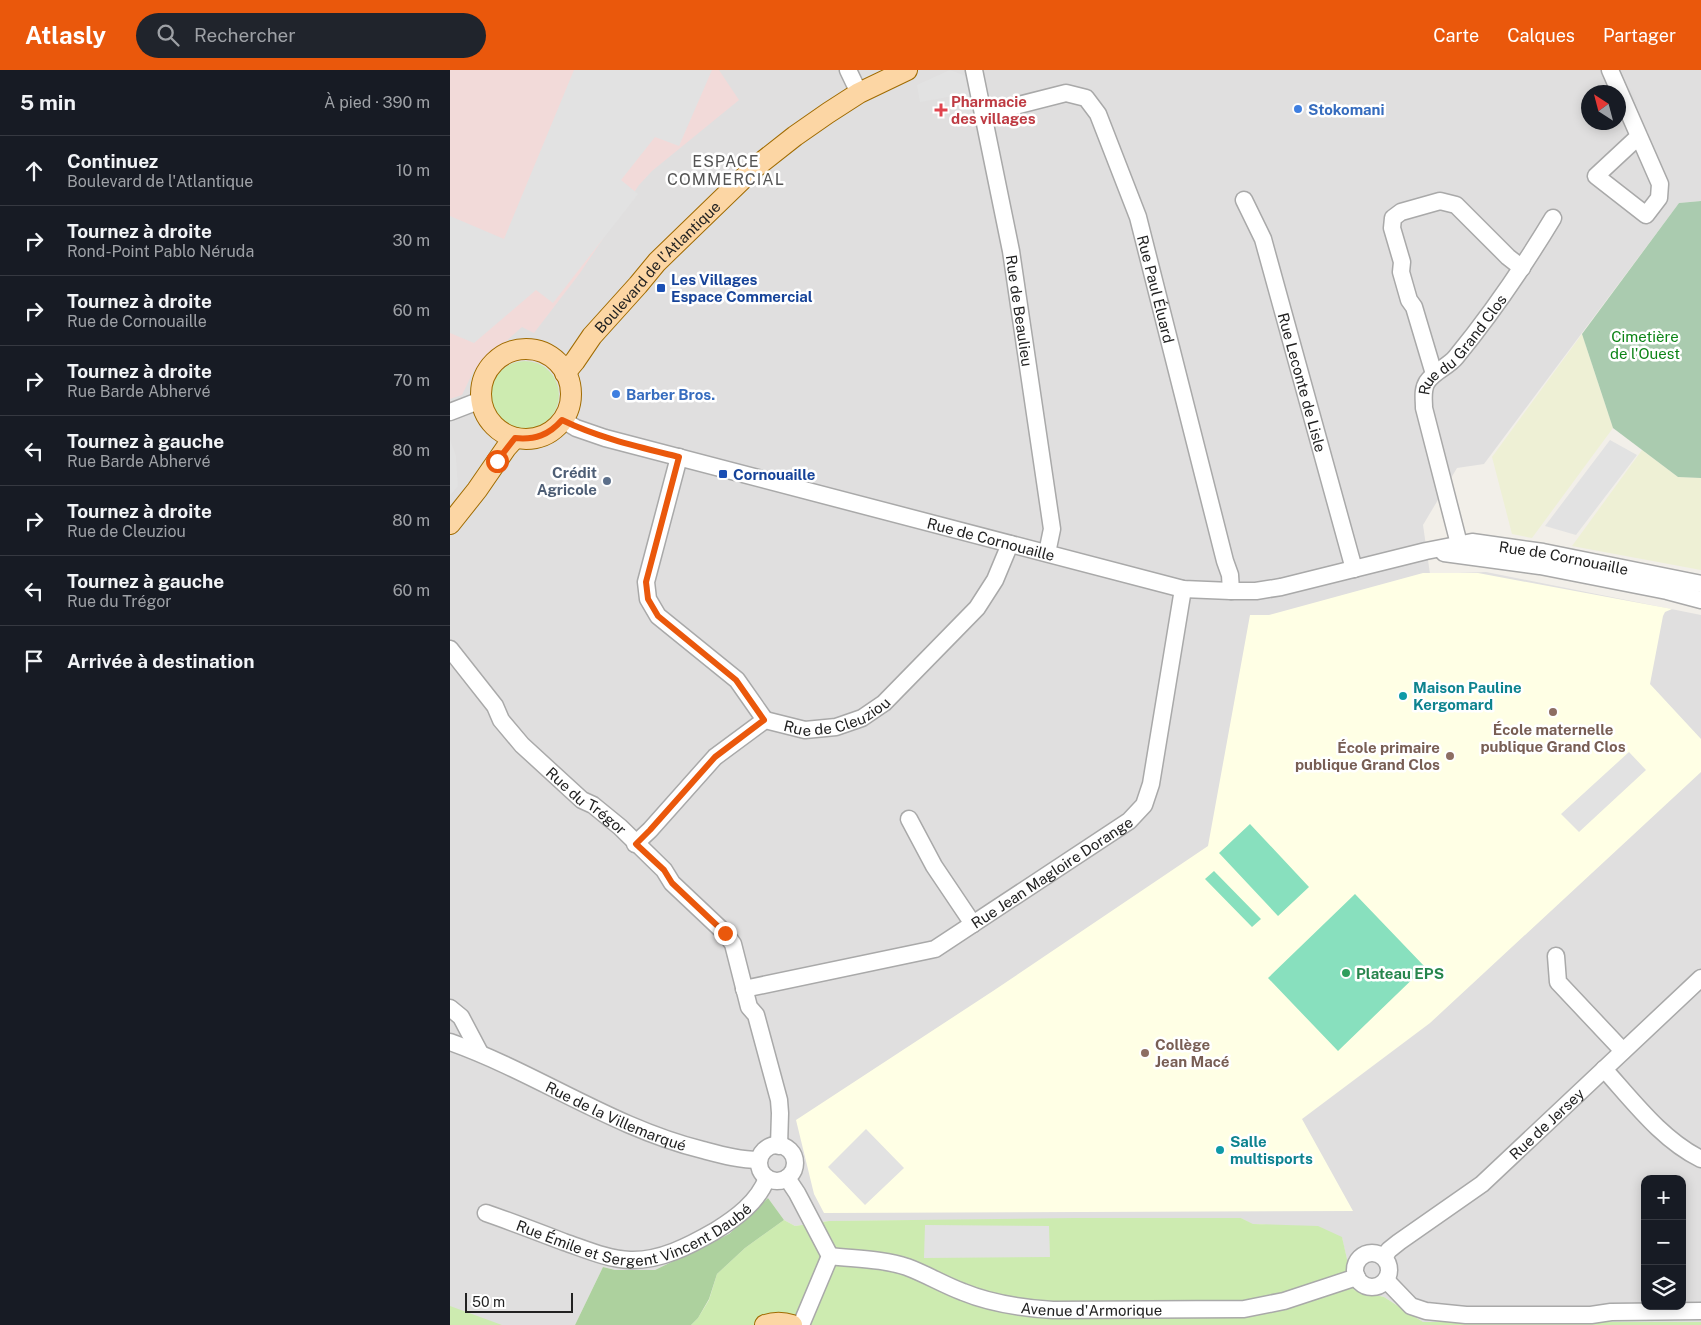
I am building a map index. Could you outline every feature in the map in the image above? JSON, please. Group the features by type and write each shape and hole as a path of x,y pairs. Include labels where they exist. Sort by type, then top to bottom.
{"main road":[{"name":"Boulevard de l'Atlantique","path":"565,373 592,336 657,262 711,211 731,189 795,136 859,93 907,70"},
{"path":"526,349 545,353 560,365 565,373 571,392 570,403 562,420 545,435 536,438 515,438 502,433 492,424 485,413 481,400 481,387 493,363 508,353 526,349"},
{"path":"450,524 515,438"},
{"path":"765,1325 786,1323 792,1325"}],"street":[{"path":"848,70 859,93"},
{"name":"Rue de Beaulieu","path":"974,70 1010,251 1052,529 1047,553"},
{"path":"1610,70 1639,136 1660,184 1659,198 1646,215 1596,176 1639,136"},
{"name":"Rue Paul Éluard","path":"983,114 1066,93 1086,98 1098,114 1138,217 1222,552 1230,575 1231,591"},
{"name":"Rue Leconte de Lisle","path":"1244,200 1263,239 1354,569"},
{"path":"1434,374 1414,307 1409,300 1402,272 1402,262 1392,228 1393,218 1401,212 1440,201 1456,204 1508,257 1522,268"},
{"name":"Rue du Grand Clos","path":"1459,544 1424,408 1423,391 1434,374 1455,359 1522,268 1553,218"},
{"path":"450,412 481,400"},
{"name":"Rue de Cornouaille","path":"562,420 576,428 605,438 1183,589 1256,591 1281,587 1426,551 1472,542 1543,552 1701,584"},
{"path":"679,457 646,582 648,599 658,616 736,680 764,720"},
{"name":"Rue de Cleuziou","path":"636,844 715,757 764,720 805,730 836,726 862,718 884,703 977,608 995,580 1010,544"},
{"name":"Rue de Cornouaille","path":"1426,551 1461,554 1540,566 1667,591 1701,600"},
{"name":"Rue Jean Magloire Dorange","path":"744,989 935,949 1129,821 1144,805 1151,784 1183,589"},
{"name":"Rue du Trégor","path":"450,649 495,706 501,720 522,745 582,800 593,805 620,827 664,870 672,883 725,933 733,944 749,1007 756,1015 779,1100 780,1146"},
{"path":"909,819 934,866 973,924"},
{"path":"1556,956 1558,982 1623,1051"},
{"name":"Rue de Jersey","path":"1384,1258 1389,1250 1399,1242 1482,1184 1701,978"},
{"path":"450,1008 461,1017 480,1053"},
{"name":"Rue de la Villemarqué","path":"450,1042 480,1053 630,1125 669,1141 740,1160 759,1160"},
{"path":"1604,1069 1670,1138 1701,1159"},
{"path":"774,1146 780,1146 790,1151 793,1156 794,1168 787,1178 777,1181 767,1178 761,1170 759,1160 764,1151 774,1146"},
{"name":"Rue Émile et Sergent Vincent Daubé","path":"486,1213 607,1256 640,1260 672,1252 721,1227 747,1208 756,1198 767,1178"},
{"path":"787,1178 797,1193 830,1256 801,1325"},
{"path":"1375,1253 1384,1258 1389,1266 1388,1276 1381,1284 1365,1285 1357,1277 1355,1272 1357,1262 1365,1254 1375,1253"},
{"name":"Avenue d'Armorique","path":"830,1256 906,1267 963,1292 994,1303 1053,1310 1244,1309 1284,1301 1357,1277"},
{"path":"1386,1280 1401,1298 1411,1306 1426,1311 1466,1315 1591,1315 1611,1312 1701,1311"}],"shaded area":[{"path":"450,70 1701,70 1701,201 1679,203 1484,464 1457,468 1423,525 1430,574 1486,572 1701,615 1701,1322 1423,1322 1384,1297 1354,1290 1342,1238 1252,1224 1241,1218 829,1221 795,1226 784,1220 768,1198 729,1234 655,1270 615,1270 603,1267 575,1325 450,1325"},
{"path":"450,70 719,70 739,100 652,171 639,185 580,273 534,333 522,327 474,370 462,395 450,399"},
{"path":"574,70 712,70 679,146 655,137 621,180 638,194 553,303 536,290 474,343 450,333 450,216 504,239"},
{"path":"950,70 966,76 975,114 963,116 959,95 920,102 917,85"},
{"path":"1582,334 1613,428 1532,538 1512,534 1492,457"},
{"path":"450,440 456,456 458,486 450,495"},
{"path":"1610,440 1637,455 1576,535 1545,526"},
{"path":"1642,450 1678,477 1701,478 1701,570 1572,546"},
{"path":"1423,573 1478,573 1672,609 1665,612 1663,616 1650,684 1701,739 1701,772 1430,1023 1302,1119 1353,1211 824,1213 814,1194 796,1120 993,991 1208,846 1250,615 1269,615"},
{"path":"1629,752 1646,770 1579,832 1561,814"},
{"path":"866,1129 904,1168 865,1205 828,1167"},
{"path":"925,1225 1049,1226 1050,1257 924,1258"}],"green space":[{"name":"Cimetière de l'Ouest","path":"1701,201 1701,478 1678,477 1613,428 1582,334 1679,203"},
{"path":"525,361 538,363 549,371 557,382 559,395 557,408 549,419 538,427 525,429 512,427 501,419 493,408 491,395 493,382 501,371 512,363"},
{"path":"1250,824 1309,887 1278,916 1219,853"},
{"path":"1214,871 1261,919 1252,927 1205,879"},
{"name":"Plateau EPS","path":"1355,894 1425,967 1338,1051 1268,978"},
{"path":"768,1198 784,1220 745,1248 717,1274 709,1299 698,1318 691,1325 575,1325 603,1267 615,1270 655,1270 729,1234"},
{"path":"1241,1218 1253,1224 1318,1226 1342,1237 1354,1290 1384,1297 1423,1322 1701,1322 1701,1325 691,1325 698,1318 709,1300 717,1274 745,1248 784,1220 795,1226 829,1221"},
{"path":"450,1306 502,1325 450,1325"}],"place":[{"name":"Stokomani","path":"1298,109"},
{"name":"Pharmacie des villages","path":"941,110"},
{"name":"Les Villages Espace Commercial","path":"661,288"},
{"name":"Barber Bros.","path":"616,394"},
{"name":"Cornouaille","path":"723,474"},
{"name":"Crédit Agricole","path":"607,481"},
{"name":"Maison Pauline Kergomard","path":"1403,696"},
{"name":"École maternelle publique Grand Clos","path":"1553,712"},
{"name":"École primaire publique Grand Clos","path":"1450,756"},
{"name":"Plateau EPS","path":"1346,973"},
{"name":"Collège Jean Macé","path":"1145,1053"},
{"name":"Salle multisports","path":"1220,1150"}],"district":[{"name":"ESPACE COMMERCIAL","path":"726,170"}],"route":[{"path":"497,461 515,438 536,438 545,435 562,420 576,428 605,438 679,457 646,582 648,599 658,616 736,680 764,720 715,757 636,844 664,870 672,883 725,933"}]}
